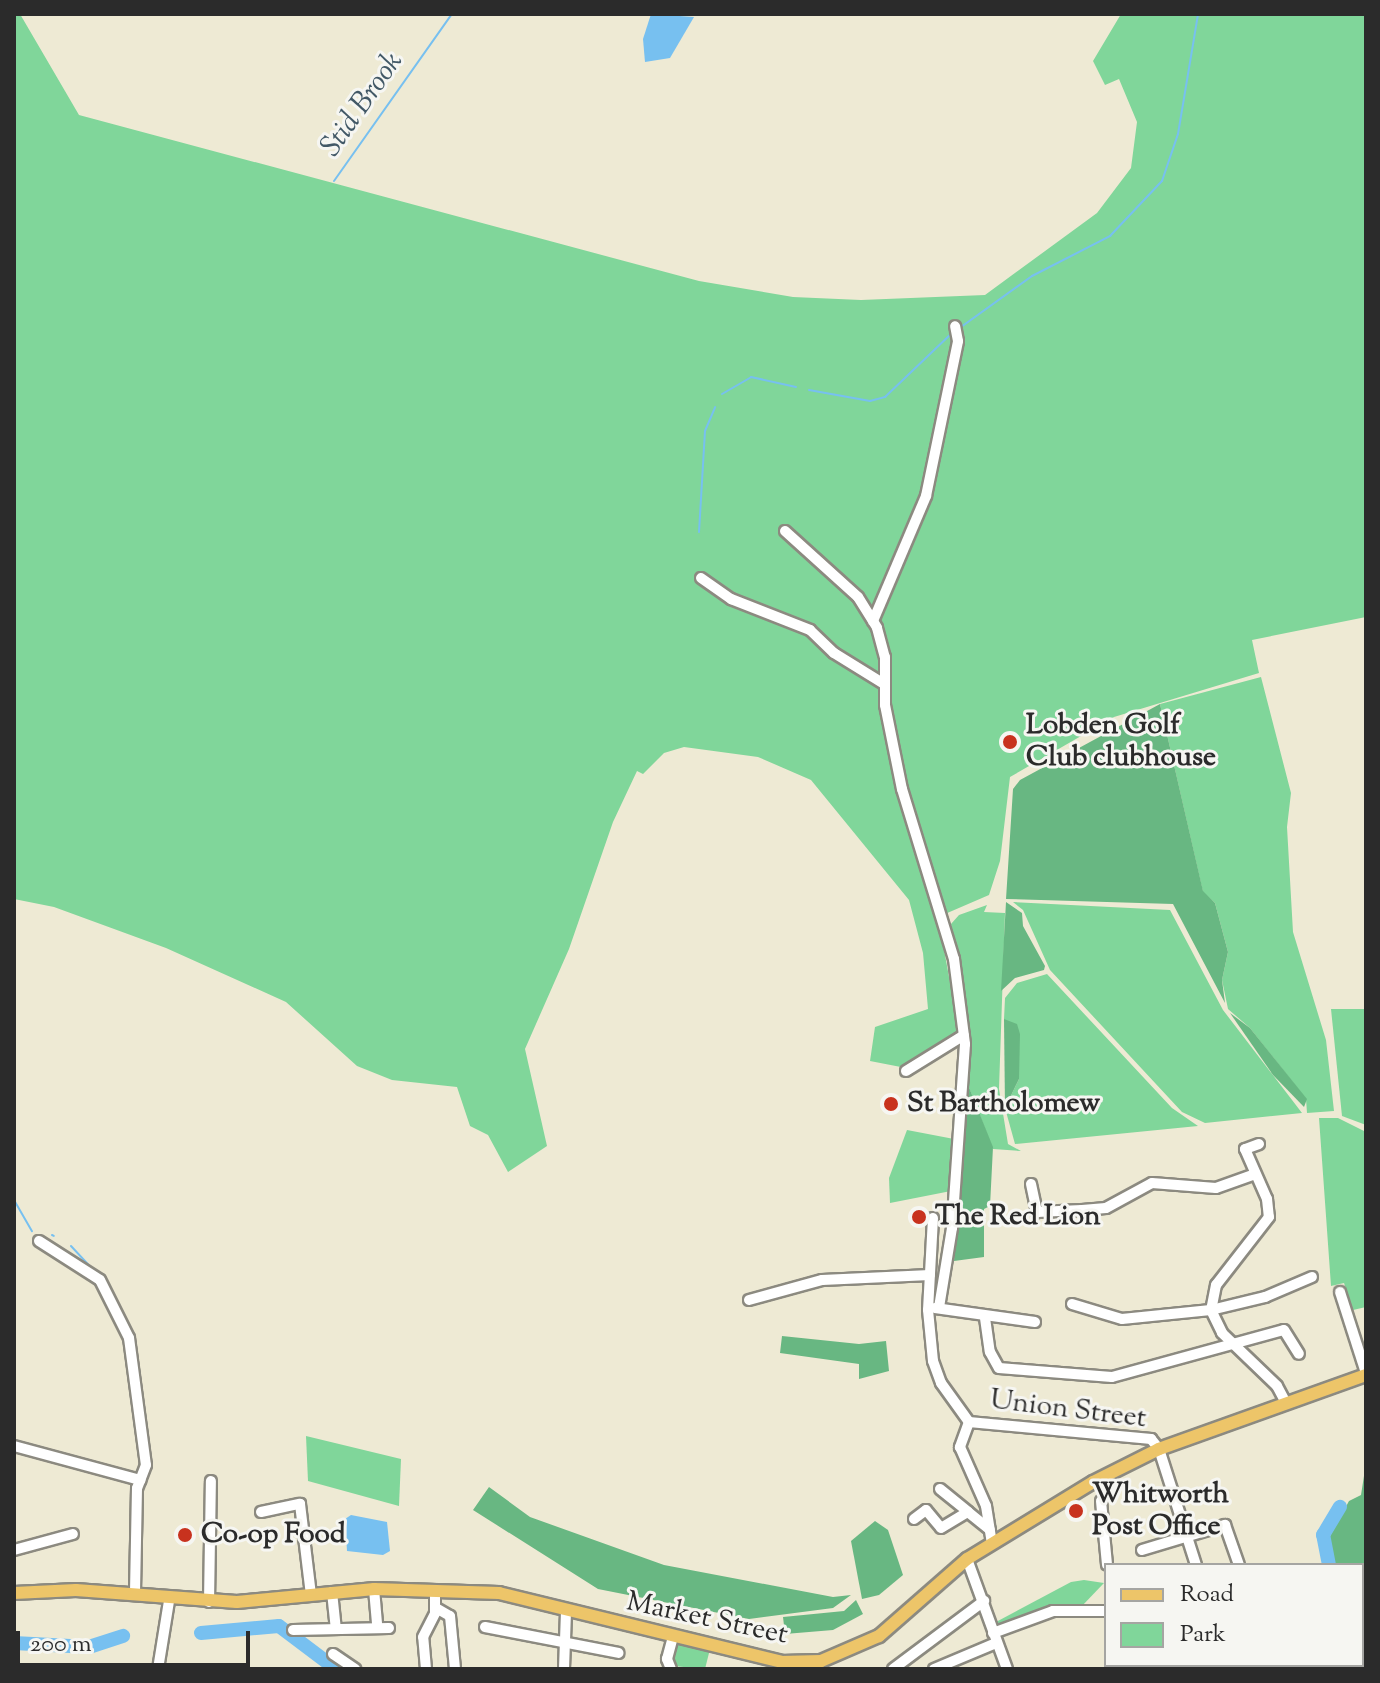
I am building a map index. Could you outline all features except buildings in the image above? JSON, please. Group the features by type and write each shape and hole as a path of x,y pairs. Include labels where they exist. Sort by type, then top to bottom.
{"main road":[{"name":"Market Street","path":"14,1593 76,1590 169,1601 209,1602 374,1589 499,1593 784,1666 821,1661 864,1645 991,1536 1159,1449 1366,1374"}],"street":[{"path":"873,621 926,496 958,341 955,326"},
{"path":"785,531 858,597 873,621 885,657 884,684 902,789 945,918 964,1035 952,1228 934,1308"},
{"path":"701,578 731,599 810,630 834,653 884,684"},
{"path":"906,1071 964,1035"},
{"path":"1259,1144 1245,1149 1269,1217 1216,1285 1211,1310 1222,1333 1277,1386 1286,1403"},
{"path":"1031,1184 1037,1212 1082,1210 1106,1208 1152,1183 1216,1188 1255,1174"},
{"path":"933,1218 930,1275 937,1373 969,1422 960,1447 986,1506 991,1536"},
{"path":"39,1241 100,1280 129,1338 145,1444 140,1480 135,1595"},
{"path":"749,1300 822,1280 930,1275"},
{"path":"1072,1304 1122,1319 1211,1310 1265,1297 1312,1277"},
{"path":"1340,1292 1366,1374"},
{"path":"934,1308 985,1318 1035,1322"},
{"path":"985,1318 990,1352 999,1368 1112,1377 1284,1330 1299,1354"},
{"name":"Union Street","path":"969,1422 1151,1439 1159,1449"},
{"path":"14,1446 140,1480"},
{"path":"1159,1449 1195,1563"},
{"path":"209,1602 211,1481"},
{"path":"940,1489 991,1536"},
{"path":"1101,1501 1107,1563"},
{"path":"261,1512 300,1504 311,1595"},
{"path":"914,1519 926,1510 941,1528 968,1512"},
{"path":"1142,1550 1225,1525 1238,1563"},
{"path":"14,1550 73,1534"},
{"path":"967,1559 1007,1669"},
{"path":"374,1589 377,1626"},
{"path":"426,1669 423,1637 436,1608 435,1590"},
{"path":"332,1592 336,1629"},
{"path":"158,1669 169,1601"},
{"path":"893,1669 984,1601"},
{"path":"436,1608 450,1616 455,1669"},
{"path":"934,1669 1053,1611 1104,1611"},
{"path":"564,1669 566,1612"},
{"path":"485,1627 564,1645 619,1653"},
{"path":"293,1630 389,1628"},
{"path":"671,1669 667,1659 673,1637"},
{"path":"333,1654 355,1669"},
{"path":"1115,1669 1154,1669"}],"green space":[{"path":"14,14 20,14 79,115 699,281 793,297 861,300 985,295 1097,213 1131,168 1137,122 1119,79 1105,85 1093,61 1121,14 1366,14 1366,617 1252,640 1259,673 1114,717 1010,777 1000,861 989,895 938,917 959,1031 906,1068 870,1061 875,1027 928,1009 923,953 909,900 811,780 758,757 684,747 664,753 643,774 637,771 613,822 569,949 525,1049 547,1146 508,1172 488,1135 470,1126 457,1087 392,1080 357,1066 286,1002 166,948 54,907 14,899"},
{"path":"1261,677 1291,793 1287,827 1293,932 1326,1040 1334,1111 1307,1113 1306,1099 1250,1028 1228,1009 1222,980 1228,952 1215,903 1203,892 1160,704"},
{"path":"1160,704 1203,891 1215,903 1228,952 1222,980 1225,1003 1173,904 1006,899 1013,789 1020,780"},
{"path":"1006,902 1022,913 1023,926 1045,966 1044,970 1015,978 1001,991"},
{"path":"1013,902 1170,910 1223,1010 1302,1113 1205,1123 1182,1112 1050,970 1023,910"},
{"path":"987,905 984,912 1005,913 999,1089 1008,1144 1021,1151 993,1149 964,1075 951,924 959,915"},
{"path":"1047,974 1172,1108 1198,1126 1015,1144 1005,1108 1019,1079 1004,1019 1005,998 1017,983"},
{"path":"1331,1009 1366,1009 1366,1125 1342,1116"},
{"path":"1230,1013 1250,1028 1307,1099 1304,1107 1273,1075"},
{"path":"1004,1019 1017,1024 1020,1034 1019,1079 1005,1108"},
{"path":"964,1075 993,1147 990,1206 984,1209 984,1257 954,1261"},
{"path":"1319,1118 1338,1118 1366,1132 1366,1307 1353,1310 1344,1283 1331,1286"},
{"path":"907,1130 954,1139 951,1191 890,1203 889,1178"},
{"path":"782,1336 859,1344 886,1341 889,1371 859,1379 859,1364 780,1353"},
{"path":"306,1436 401,1459 399,1506 308,1481"},
{"path":"1366,1463 1366,1564 1333,1563 1328,1540 1349,1501 1361,1495"},
{"path":"489,1487 530,1517 664,1565 833,1597 851,1595 833,1608 749,1619 598,1589 473,1510"},
{"path":"875,1521 888,1530 903,1575 879,1595 862,1599 851,1541"},
{"path":"1071,1582 1104,1583 1081,1607 1002,1626 996,1622"},
{"path":"856,1600 863,1614 833,1630 785,1634 783,1617 844,1611"},
{"path":"678,1642 710,1649 705,1669 673,1666"}],"water":[{"path":"651,14 694,17 670,58 645,62 643,39"},
{"path":"351,1515 387,1522 390,1551 383,1555 347,1551 345,1519"}],"waterway":[{"name":"Stid Brook","path":"334,181 452,14"},
{"path":"961,327 1032,276 1110,236 1162,181 1178,134 1198,14"},
{"path":"809,390 870,401 885,397 952,333"},
{"path":"722,394 751,377 796,387"},
{"path":"699,532 705,431 715,407"},
{"path":"14,1200 32,1231"},
{"path":"71,1246 94,1271"},
{"path":"1329,1563 1323,1535 1340,1507"},
{"path":"201,1633 279,1626 336,1669"},
{"path":"14,1643 89,1647 123,1636"}],"place":[{"name":"Lobden Golf Club clubhouse","path":"1010,742"},
{"name":"St Bartholomew","path":"891,1104"},
{"name":"The Red Lion","path":"919,1217"},
{"name":"Whitworth Post Office","path":"1076,1511"},
{"name":"Co-op Food","path":"185,1535"}]}
